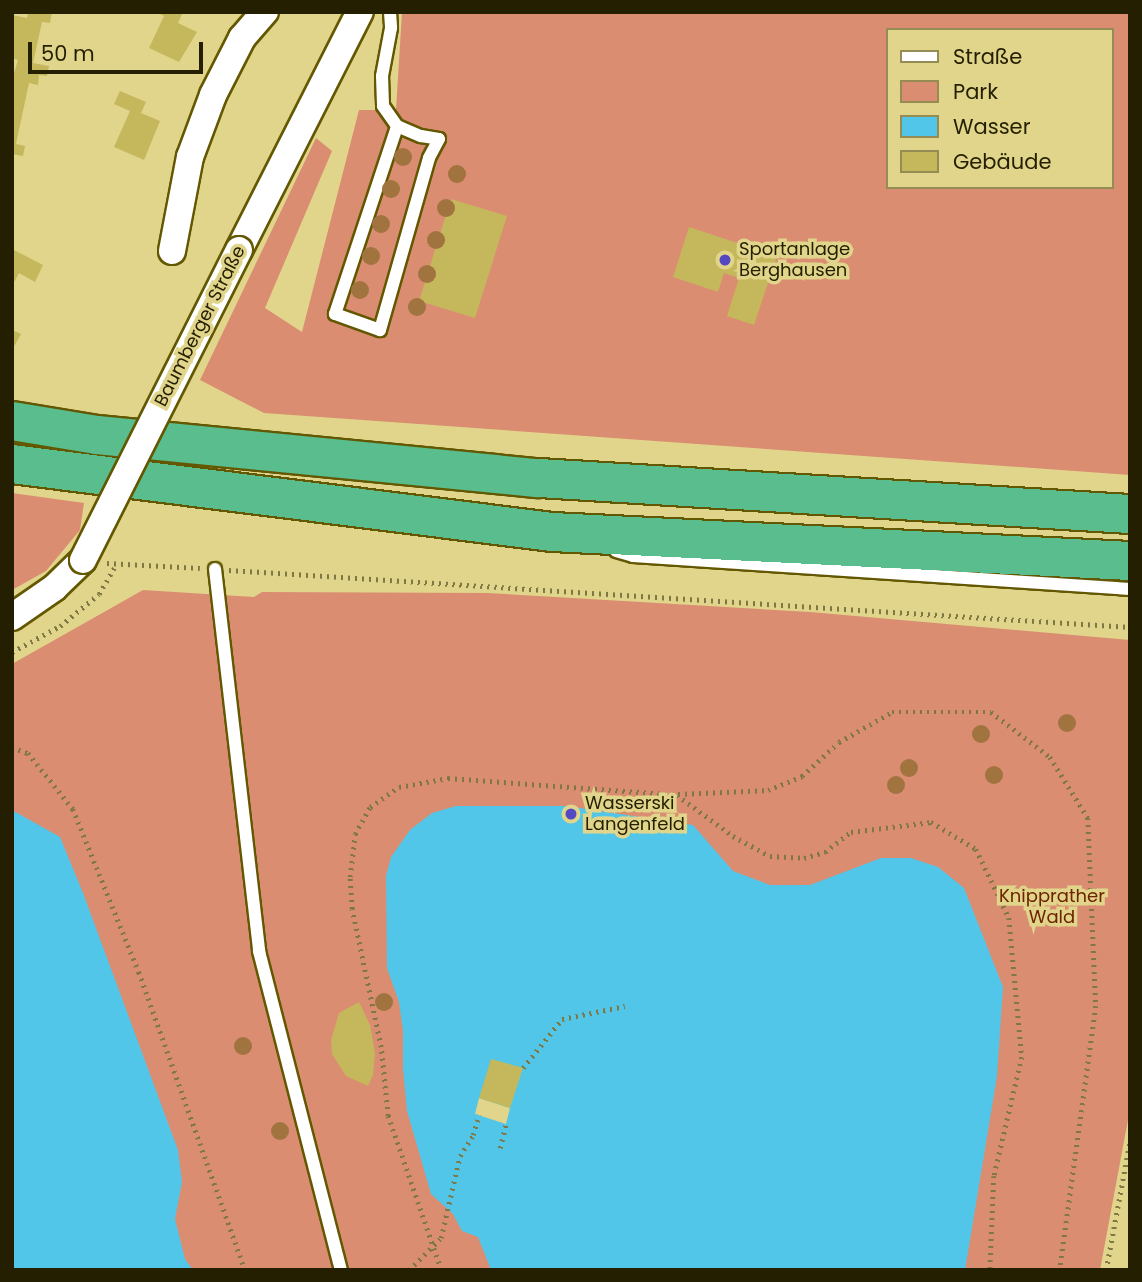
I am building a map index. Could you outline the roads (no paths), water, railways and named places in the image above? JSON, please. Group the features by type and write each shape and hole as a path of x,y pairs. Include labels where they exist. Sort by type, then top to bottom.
{"highway":[{"path":"12,421 97,435 539,478 1130,514"},
{"path":"12,464 552,532 1130,561"}],"street":[{"path":"172,251 190,157 214,95 242,38 265,12"},
{"name":"Baumberger Straße","path":"12,617 54,588 83,560 360,12"}],"lane":[{"path":"390,12 391,28 382,76 383,106 397,126 421,136 439,139 429,158 380,330 335,314 397,126"},
{"path":"552,532 633,556 1130,589"},
{"path":"215,569 259,951 341,1270"}],"water":[{"path":"456,806 566,806 693,825 733,871 770,885 810,885 881,858 911,858 938,867 964,888 1003,987 997,1076 965,1270 491,1270 478,1237 462,1231 453,1214 431,1194 407,1111 399,1002 387,968 386,876 391,857 410,830 432,813"},
{"path":"12,810 60,837 83,893 178,1150 182,1182 175,1219 185,1259 193,1270 12,1270"}],"place":[{"name":"Sportanlage Berghausen","path":"725,260"},
{"name":"Wasserski Langenfeld","path":"571,814"}],"park label":[{"name":"Knipprather Wald","path":"1052,907"}]}
